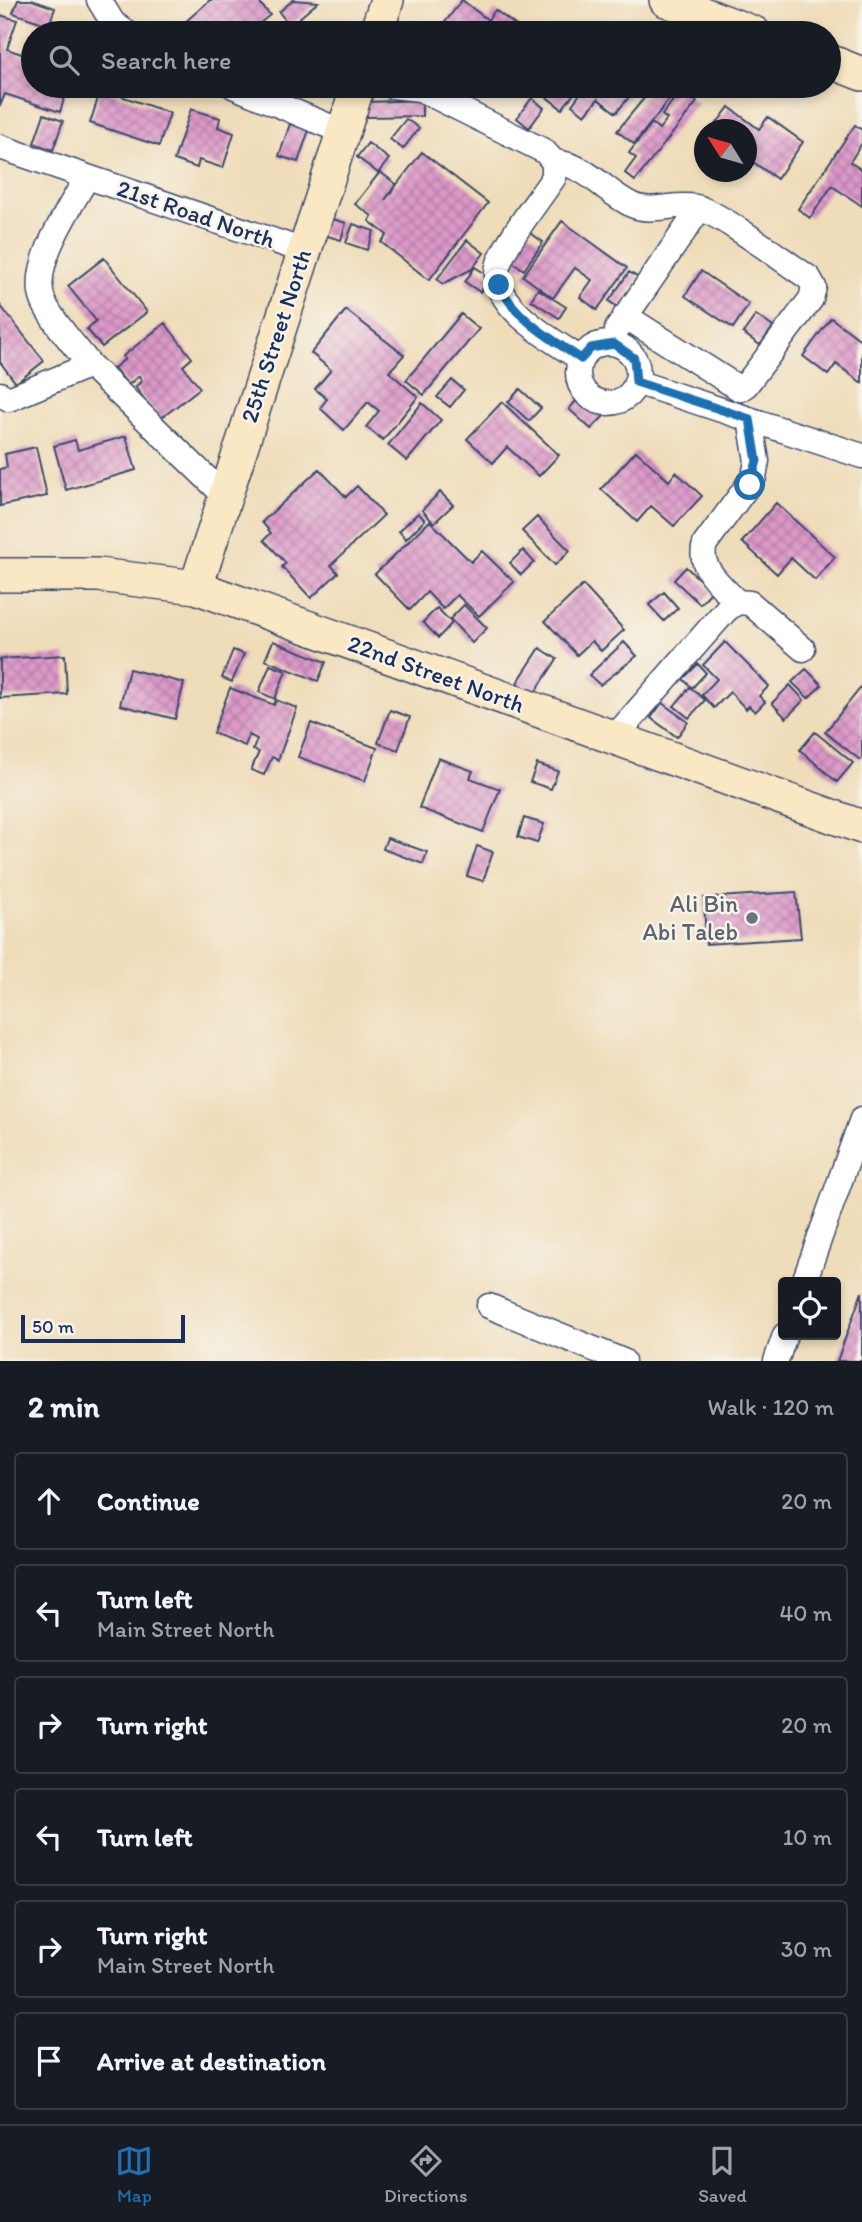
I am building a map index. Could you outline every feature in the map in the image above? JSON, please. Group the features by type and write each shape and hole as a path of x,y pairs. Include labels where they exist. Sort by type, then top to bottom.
{"street":[{"path":"99,0 112,21"},
{"path":"380,21 387,0"},
{"path":"666,0 722,21"},
{"path":"841,66 862,74"},
{"path":"262,98 343,132"},
{"name":"25th Street North","path":"196,587 354,98"},
{"path":"438,98 544,151 554,162 554,177 498,265 499,285 510,306 525,321 581,359"},
{"name":"21st Road North","path":"0,147 304,250"},
{"path":"554,162 570,163 584,170 632,205 700,208 809,278 814,286 811,299 746,386 740,388 731,386 625,316"},
{"name":"21st Road North","path":"87,177 50,244 39,280 43,302 90,365 224,495"},
{"path":"614,344 617,328 700,208"},
{"path":"614,344 634,358 636,382 632,390 618,401 609,403 592,399 580,386 578,377 581,359 591,348 614,344"},
{"path":"0,394 9,399 90,365"},
{"path":"636,382 862,456"},
{"path":"737,603 707,569 702,557 705,544 754,477 757,461 750,419"},
{"name":"22nd Street North","path":"0,575 98,575 196,587 862,827"},
{"path":"613,739 726,610 737,603 750,603 803,649"},
{"path":"806,1277 862,1119"},
{"path":"489,1306 624,1361"},
{"path":"776,1361 783,1340"}],"building":[{"path":"18,0 32,0 55,8 50,21 37,21 13,13"},
{"path":"210,0 257,0 270,15 263,21 186,21"},
{"path":"293,0 318,2 296,21 286,21 279,12"},
{"path":"462,0 488,20 495,10 510,21 446,21"},
{"path":"0,15 17,20 7,49 21,54 21,98 64,98 60,112 5,94 0,106"},
{"path":"98,98 127,98 170,113 159,146 90,123"},
{"path":"532,98 544,108 529,128 517,118"},
{"path":"548,98 571,98 562,109"},
{"path":"577,98 628,98 616,113 598,99 585,115 572,105"},
{"path":"644,98 670,98 634,144 617,131"},
{"path":"675,98 692,98 697,102 635,181 625,173 636,158 629,153 652,123 659,129 667,119 662,115"},
{"path":"422,100 422,116 367,117 367,102"},
{"path":"729,107 745,119 720,119"},
{"path":"191,109 220,118 218,127 234,133 223,168 199,160 197,168 174,160"},
{"path":"44,114 63,121 53,150 34,143"},
{"path":"768,117 803,142 777,179 757,165 757,128 759,129"},
{"path":"406,119 419,128 403,149 390,139"},
{"path":"290,124 309,130 298,162 279,156"},
{"path":"855,125 862,130 862,143 850,162 862,170 862,206 832,186 810,218 798,209"},
{"path":"368,143 389,159 378,173 357,157"},
{"path":"422,152 488,203 429,280 381,242 387,235 369,221 372,216 355,204 380,172 396,184 385,200"},
{"path":"326,217 346,223 341,240 321,234"},
{"path":"562,221 627,268 597,310 580,297 592,280 575,268 553,298 523,276"},
{"path":"353,224 374,231 367,250 346,243"},
{"path":"526,230 543,242 524,270 507,258"},
{"path":"467,240 484,253 472,269 443,284 437,279"},
{"path":"104,258 147,312 102,347 87,329 96,321 68,286"},
{"path":"475,267 490,277 480,292 465,282"},
{"path":"701,271 749,304 733,328 685,296"},
{"path":"629,272 639,278 618,308 609,301"},
{"path":"538,289 566,307 559,318 531,300"},
{"path":"0,305 44,361 16,383 0,362"},
{"path":"346,310 404,355 389,372 418,397 383,440 366,427 379,411 368,402 344,430 320,408 327,399 315,389 331,370 311,353"},
{"path":"461,314 479,329 424,395 406,380"},
{"path":"756,315 773,327 760,345 743,333"},
{"path":"831,318 862,341 862,383 836,364 828,375 803,356"},
{"path":"165,323 192,358 183,366 200,388 160,419 135,387 142,381 139,376 128,385 114,368 125,359 123,356"},
{"path":"452,380 464,390 450,407 437,397"},
{"path":"520,389 541,408 529,421 508,402"},
{"path":"582,394 605,415 591,429 569,409"},
{"path":"502,402 559,455 539,476 507,447 493,463 467,439"},
{"path":"422,403 441,420 407,461 388,445"},
{"path":"126,436 136,470 66,490 54,446 75,440 78,450"},
{"path":"36,447 47,496 0,506 0,469 7,467 5,454"},
{"path":"636,451 669,481 676,472 702,496 674,526 651,506 637,522 601,489"},
{"path":"319,469 346,497 357,486 384,515 331,565 338,573 311,598 282,567 286,563 264,540 271,533 262,522"},
{"path":"440,492 453,505 434,523 422,510"},
{"path":"776,503 835,557 815,580 791,558 777,574 742,542"},
{"path":"418,513 425,520 406,539 399,531"},
{"path":"537,517 570,551 555,565 522,531"},
{"path":"430,521 471,562 482,551 514,582 479,616 457,595 443,609 427,592 410,610 375,574"},
{"path":"523,550 534,562 521,575 510,563"},
{"path":"686,567 712,591 700,604 674,580"},
{"path":"583,585 624,630 601,651 592,641 577,655 545,621"},
{"path":"664,592 678,608 664,621 649,605"},
{"path":"464,605 487,628 472,643 450,619"},
{"path":"437,608 452,623 438,638 423,622"},
{"path":"273,641 326,662 318,681 265,660"},
{"path":"624,642 637,656 600,685 589,675"},
{"path":"725,642 769,686 759,696 765,702 755,712 749,706 746,709 730,692 714,708 702,695 717,679 703,665"},
{"path":"540,648 557,659 534,694 517,683"},
{"path":"233,650 244,654 232,682 222,678"},
{"path":"65,655 67,694 0,698 0,659"},
{"path":"698,664 706,673 692,688 683,679"},
{"path":"270,665 286,671 275,699 259,692"},
{"path":"129,669 184,683 175,719 120,705"},
{"path":"806,669 822,685 808,698 792,682"},
{"path":"790,685 804,700 786,718 772,703"},
{"path":"862,686 862,758 860,760 825,732"},
{"path":"690,687 705,700 689,718 674,706"},
{"path":"230,688 274,705 276,700 297,708 278,760 272,757 264,775 251,770 259,752 253,750 257,739 249,735 245,746 213,733"},
{"path":"662,703 688,722 677,737 651,718"},
{"path":"390,710 410,717 398,750 378,743"},
{"path":"311,723 377,748 365,781 298,757"},
{"path":"815,732 853,763 837,782 800,750"},
{"path":"438,758 473,771 470,778 500,789 483,832 419,808"},
{"path":"537,764 558,771 551,789 530,782"},
{"path":"524,818 544,824 537,843 518,837"},
{"path":"387,838 427,852 423,864 383,849"},
{"path":"477,846 493,852 483,881 467,876"},
{"name":"Ali Bin Abi Taleb","path":"796,892 801,938 706,944 704,898"},
{"path":"862,1292 862,1361 837,1361"}],"place":[{"name":"Ali Bin Abi Taleb","path":"752,918"}],"route":[{"path":"499,285 510,306 525,321 581,359 598,344 622,346 637,365 636,382 750,419 757,461 750,485"}]}
